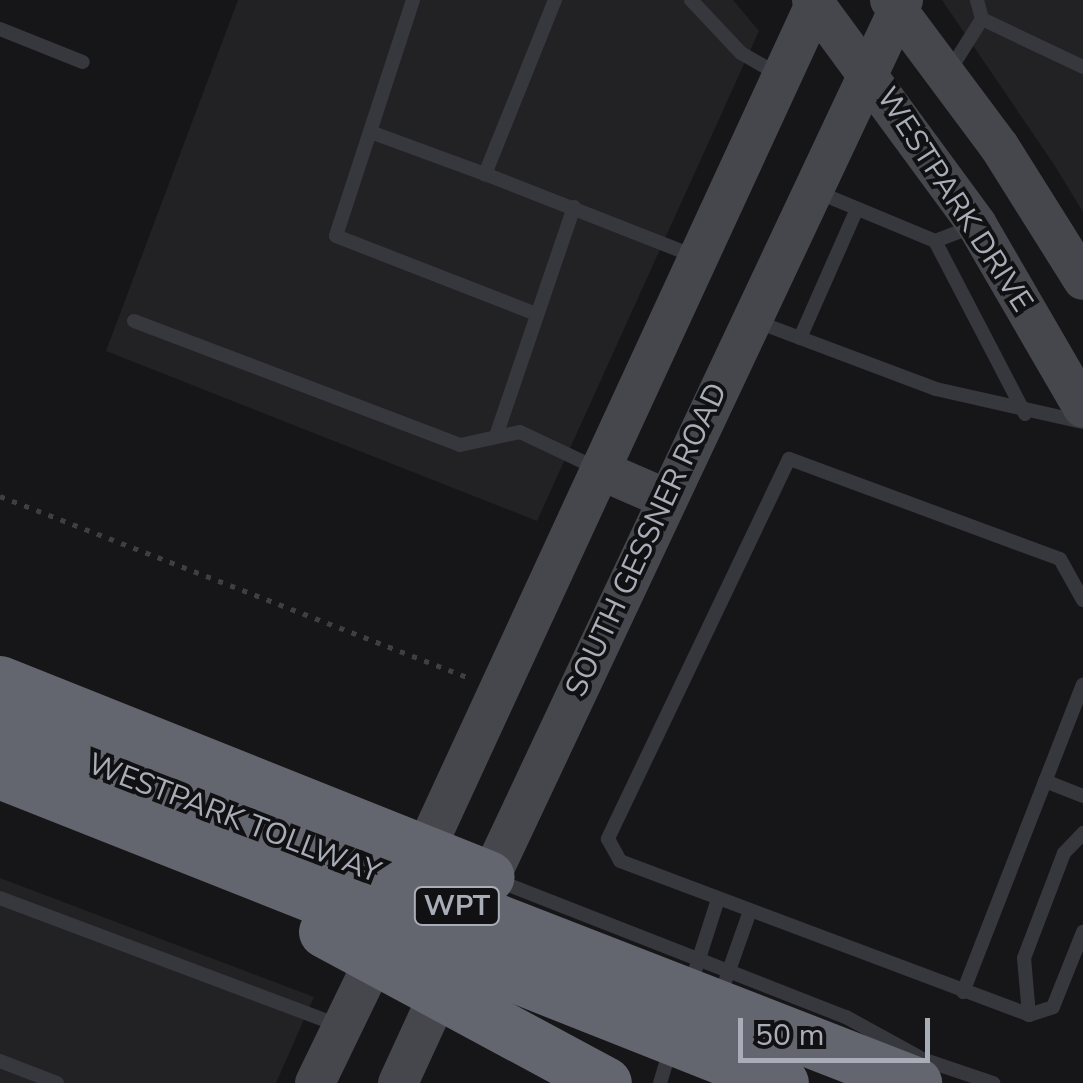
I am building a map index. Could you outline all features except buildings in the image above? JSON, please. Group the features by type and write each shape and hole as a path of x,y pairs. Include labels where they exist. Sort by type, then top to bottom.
{"highway":[{"path":"0,682 489,877"},
{"name":"WESTPARK TOLLWAY","path":"0,727 918,1070"},
{"name":"WESTPARK TOLLWAY","path":"0,773 783,1083"},
{"path":"0,808 323,931 606,1083"}],"main road":[{"path":"315,1083 376,960 815,1"},
{"name":"WESTPARK DRIVE","path":"815,1 866,66 977,225 1083,408"},
{"name":"WESTPARK DRIVE","path":"897,3 1082,277"},
{"name":"SOUTH GESSNER ROAD","path":"398,1083 489,877 897,3"},
{"path":"600,470 668,498"}],"lane":[{"path":"413,0 376,134 336,236 533,312"},
{"path":"486,174 555,0"},
{"path":"691,0 740,53 782,77"},
{"path":"947,74 982,19 978,0"},
{"path":"982,19 1083,67"},
{"path":"0,29 83,62"},
{"path":"376,134 698,257"},
{"path":"810,189 935,241 1025,414"},
{"path":"496,436 536,332 533,312 574,208"},
{"path":"800,338 857,209"},
{"path":"935,241 977,225"},
{"path":"749,318 1025,414 1083,422"},
{"path":"134,321 460,445 520,432 600,470"},
{"path":"1083,600 1060,560 790,459 608,838 620,861 1029,1015 1053,1007 1083,932"},
{"path":"963,992 1046,781 1076,722 1083,685"},
{"path":"1046,781 1083,796"},
{"path":"1029,1015 1024,958 1064,853 1083,834"},
{"path":"489,877 729,971 918,1070"},
{"path":"0,898 342,1028"},
{"path":"660,1083 718,899"},
{"path":"695,1064 750,911"},
{"path":"715,1010 741,1002 918,1070 993,1083"},
{"path":"0,1061 57,1083"}],"path":[{"path":"0,496 444,664 498,693"}],"shaded area":[{"path":"238,0 733,0 759,31 537,521 106,351"},
{"path":"942,0 1083,0 1083,212 1053,163"},
{"path":"0,878 314,997 276,1083 0,1083"}]}
